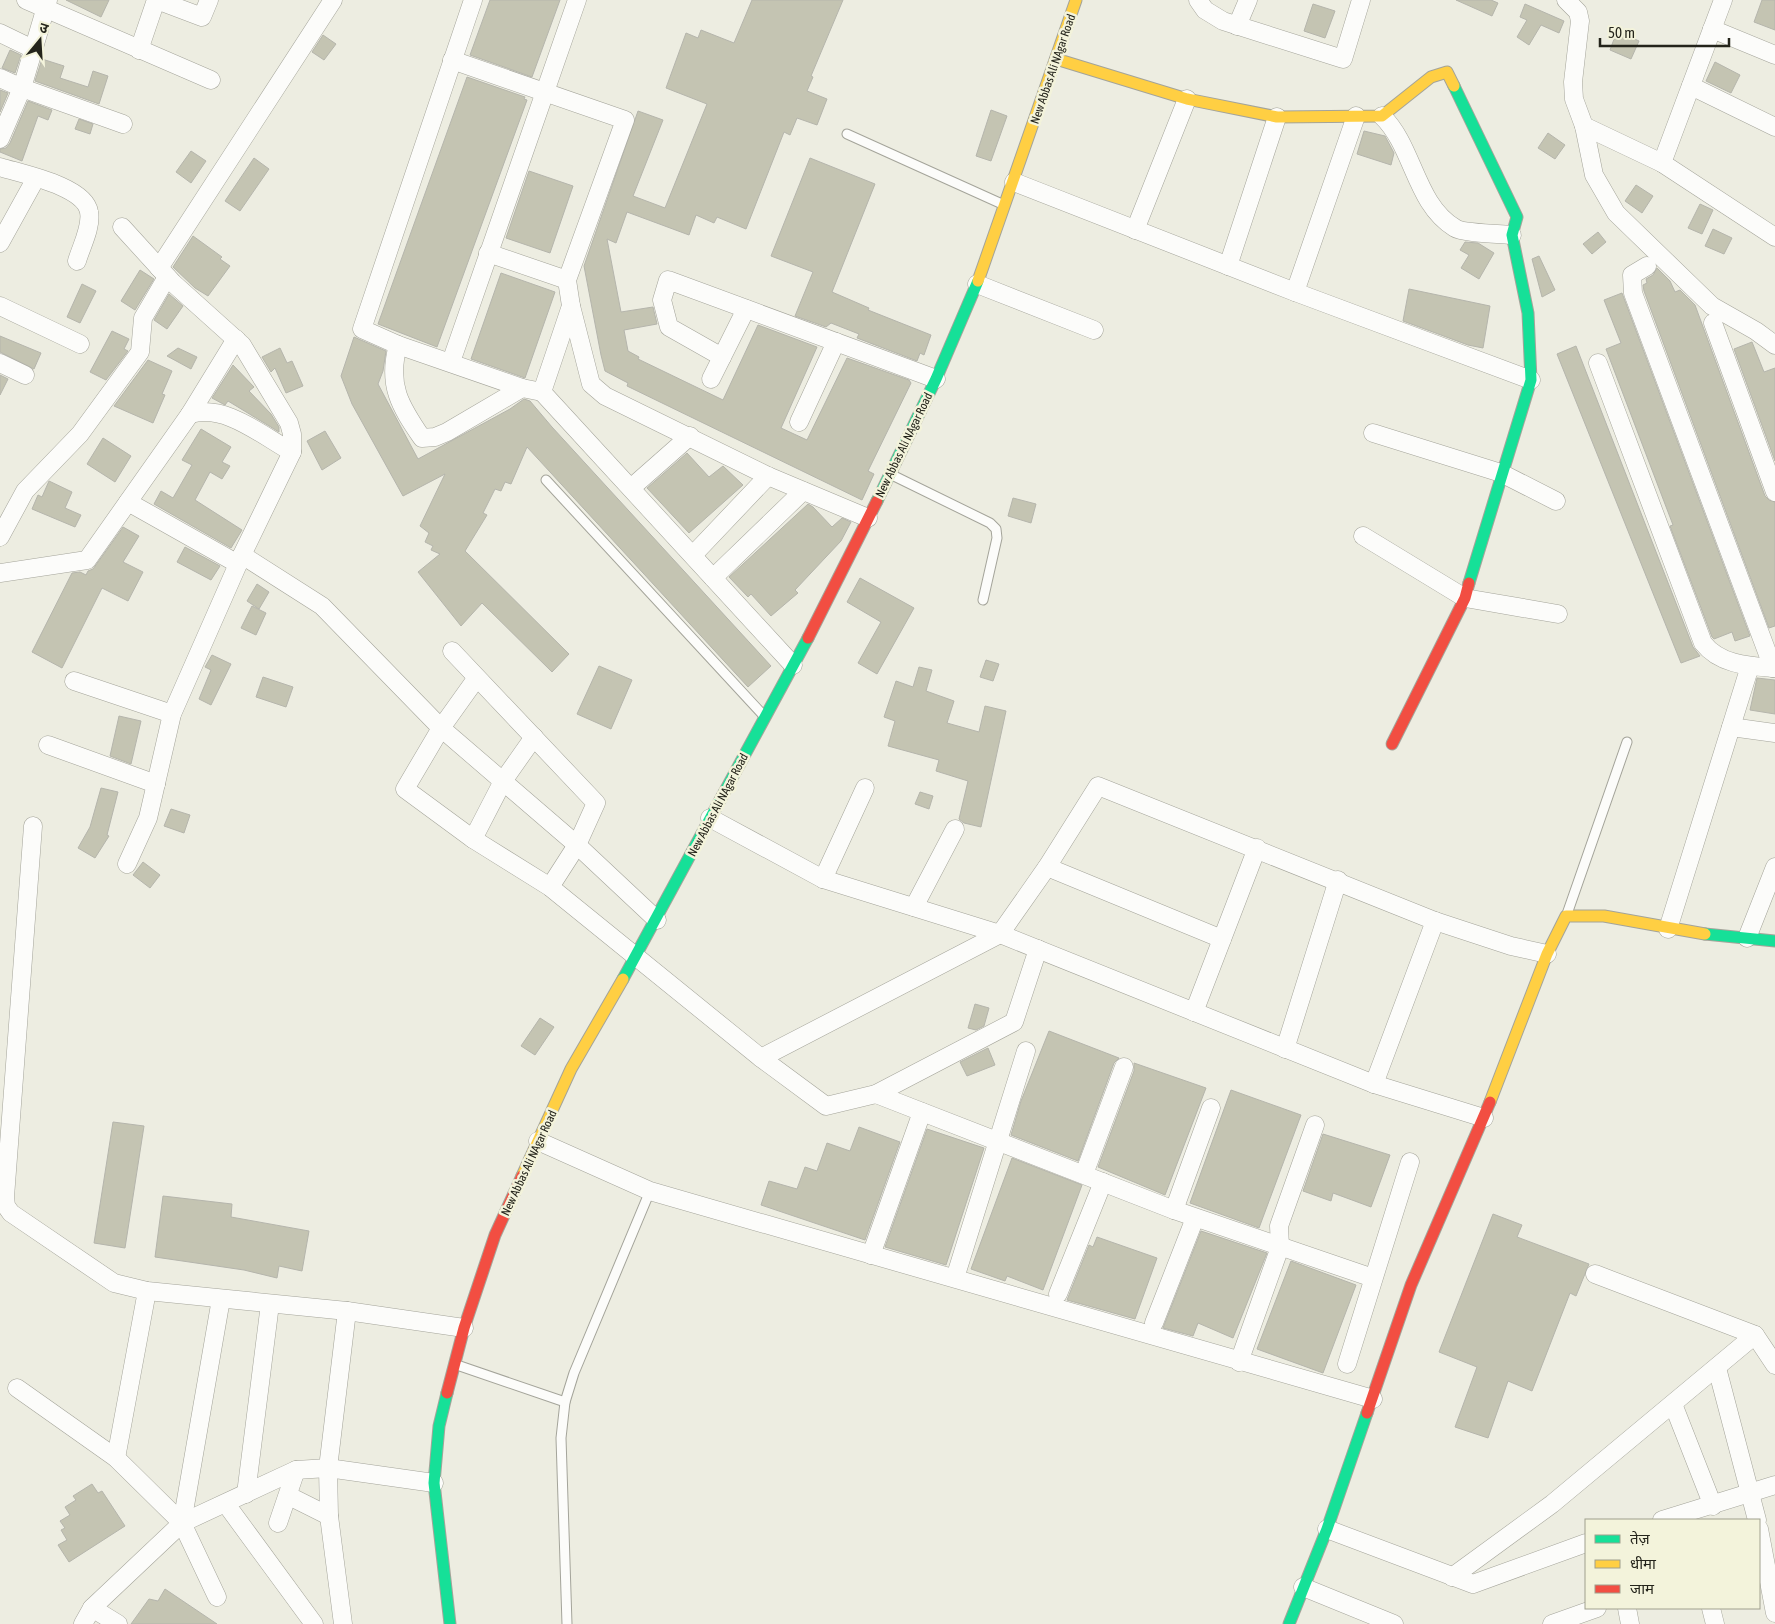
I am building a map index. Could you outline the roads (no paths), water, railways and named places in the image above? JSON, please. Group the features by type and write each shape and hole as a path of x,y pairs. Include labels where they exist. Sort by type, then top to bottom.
{"street":[{"path":"26,0 47,5 139,50 211,80"},
{"path":"139,50 157,0 202,17 209,0"},
{"path":"0,537 26,491 80,434 140,352 143,318 163,273 333,0"},
{"path":"473,0 362,329 398,345 522,388 542,392 793,665"},
{"path":"451,362 577,0"},
{"name":"New Abbas Ali NAgar Road","path":"450,1624 434,1483 439,1426 464,1328 495,1235 571,1069 657,920 710,818 828,602 936,379 976,284 1003,204 1014,182 1076,0"},
{"path":"1198,0 1205,10 1223,21 1343,59 1361,0"},
{"path":"1238,26 1248,0"},
{"path":"1566,0 1578,12 1580,21 1573,82 1574,99 1584,126 1594,175 1616,213 1712,306 1756,331 1775,345"},
{"path":"1662,163 1724,0"},
{"path":"1,135 22,88 47,5"},
{"path":"1712,29 1775,55"},
{"path":"0,33 33,49"},
{"path":"1056,59 1187,99 1277,117 1382,116 1431,78 1447,72 1517,217 1512,235 1528,313 1531,380 1465,598 1392,744"},
{"path":"452,60 625,120 567,280 570,306 591,384 605,396 690,436 768,476 868,518"},
{"path":"0,78 22,88 123,124"},
{"path":"1691,86 1775,127"},
{"path":"1135,230 1187,99"},
{"path":"1295,292 1356,116"},
{"path":"1382,116 1393,127 1432,206 1456,229 1512,235"},
{"path":"1228,266 1277,117"},
{"path":"1584,126 1662,163 1775,237"},
{"path":"0,167 68,189 86,203 89,219 77,261"},
{"path":"0,243 36,178"},
{"path":"1014,182 1295,292 1531,380"},
{"path":"122,227 163,273 242,344 289,424 292,434 292,452 240,560 172,714 148,818 127,864"},
{"path":"488,252 567,280"},
{"path":"1598,363 1698,634 1710,652 1719,658 1750,666 1774,668 1633,293 1632,276 1647,266"},
{"path":"722,357 669,327 662,300 668,280 936,379"},
{"path":"976,284 1094,330"},
{"path":"0,306 80,344"},
{"path":"542,392 570,306"},
{"path":"711,379 746,309"},
{"path":"1712,323 1775,492"},
{"path":"0,573 87,560 190,414 236,339"},
{"path":"799,422 836,342"},
{"path":"398,345 393,364 394,386 410,420 422,438 434,437 447,432 522,388"},
{"path":"0,363 25,375"},
{"path":"190,414 208,411 222,413 292,452"},
{"path":"1373,433 1501,474 1556,500"},
{"path":"632,488 690,436"},
{"path":"693,555 768,476"},
{"path":"713,578 803,491"},
{"path":"128,502 240,560 322,606 441,728 577,845 657,920"},
{"path":"1363,536 1465,598 1558,614"},
{"path":"452,650 476,679 596,803 577,845 550,887"},
{"path":"1668,930 1750,666"},
{"path":"476,679 441,728 405,789 473,839 550,887 761,1058 826,1106 876,1094 1014,1022 1038,949"},
{"path":"74,681 172,714"},
{"path":"1731,728 1775,733"},
{"path":"473,839 503,781 534,737"},
{"path":"48,745 156,784"},
{"path":"761,1058 1000,934 1047,867 1098,786 1338,880 1435,921 1511,946 1547,954"},
{"path":"822,879 866,788"},
{"path":"710,818 822,879 1000,934 1374,1084 1484,1118"},
{"path":"33,826 5,1197 6,1206 11,1213 114,1283 146,1290 221,1299 347,1310 464,1328"},
{"path":"914,907 955,829"},
{"path":"1194,1012 1257,848"},
{"path":"1047,867 1222,939"},
{"path":"1747,938 1775,867"},
{"path":"1285,1049 1338,880"},
{"path":"1289,1624 1327,1529 1411,1285 1484,1118 1547,954 1566,916 1584,913 1599,914 1668,930 1775,940"},
{"path":"1374,1084 1435,921"},
{"path":"955,1278 1026,1051"},
{"path":"1084,1174 1124,1067"},
{"path":"876,1094 1195,1218 1373,1278"},
{"path":"1174,1210 1211,1108"},
{"path":"871,1256 922,1112"},
{"path":"1239,1362 1280,1247 1279,1226 1315,1125"},
{"path":"538,1141 650,1191 1373,1399"},
{"path":"1348,1364 1410,1162"},
{"path":"1058,1294 1103,1182"},
{"path":"1154,1323 1195,1218"},
{"path":"1595,1274 1755,1335 1775,1365"},
{"path":"116,1458 146,1290"},
{"path":"182,1523 221,1299"},
{"path":"246,1494 270,1304"},
{"path":"343,1624 329,1516 328,1468 347,1310"},
{"path":"1452,1577 1552,1504 1755,1335"},
{"path":"1717,1368 1757,1519"},
{"path":"17,1388 116,1458 182,1523 217,1597"},
{"path":"1673,1404 1713,1506"},
{"path":"83,1624 92,1608 182,1523 296,1470 328,1468 434,1483"},
{"path":"278,1523 289,1496 296,1470"},
{"path":"1666,1519 1713,1506 1775,1485"},
{"path":"289,1496 329,1516"},
{"path":"226,1504 314,1624"},
{"path":"1327,1529 1473,1584 1585,1542"},
{"path":"1760,1533 1766,1549 1775,1613"},
{"path":"1303,1587 1394,1624"},
{"path":"92,1608 118,1624"},
{"path":"1552,1624 1594,1609"},
{"path":"1627,1609 1630,1624"},
{"path":"1711,1609 1715,1624"}],"lane":[{"path":"847,134 1003,204"},
{"path":"889,474 990,522 996,529 997,538 983,600"},
{"path":"546,480 766,718"},
{"path":"1566,916 1627,742"},
{"path":"567,1624 561,1438 565,1402 574,1373 650,1191"},
{"path":"455,1364 565,1402"}]}
